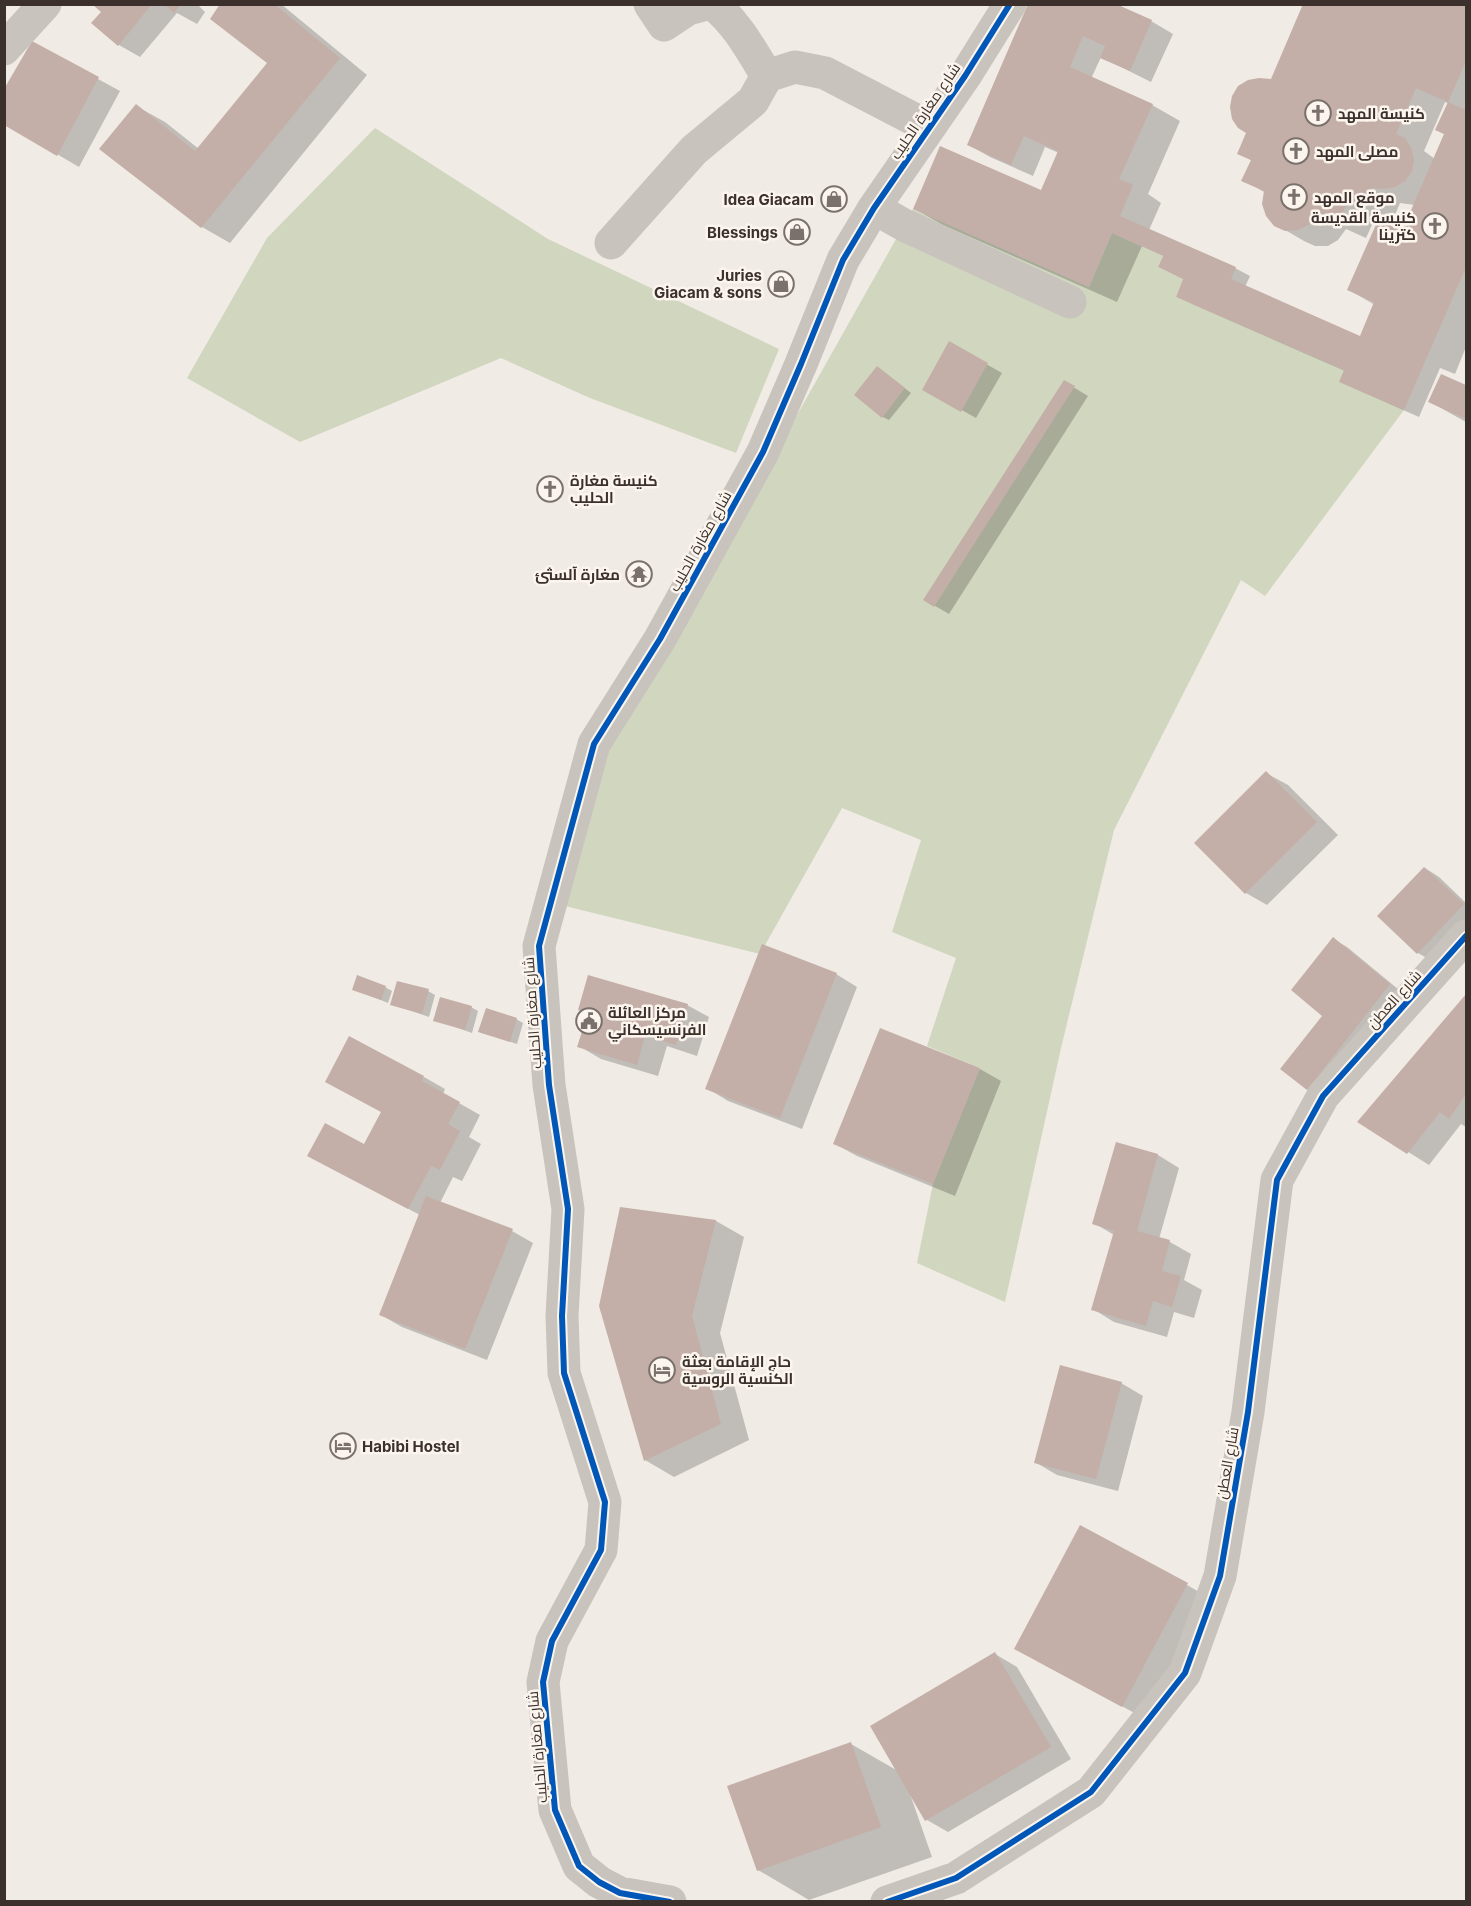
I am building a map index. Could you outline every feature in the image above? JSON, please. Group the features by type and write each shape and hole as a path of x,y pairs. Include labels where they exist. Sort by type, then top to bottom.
{"street":[{"path":"4,49 45,4"},
{"path":"650,4 664,25 688,9 706,4"},
{"path":"713,4 727,15 748,43 767,76"},
{"name":"شارع مغارة الحليب","path":"670,1902 620,1893 599,1882 579,1866 555,1810 543,1682 552,1641 602,1550 605,1502 564,1373 562,1316 568,1209 549,1084 539,946 594,744 660,639 762,452 843,260 874,208 965,76 1010,4"},
{"path":"611,243 694,150 753,101 767,76 795,67 825,73 929,127"},
{"path":"874,208 904,225 1070,302"},
{"name":"شارع العطن","path":"887,1902 956,1878 1091,1792 1185,1673 1220,1576 1248,1412 1277,1180 1323,1096 1467,936"}],"green space":[{"path":"375,128 548,239 779,349 736,453 590,398 501,358 300,442 187,378 267,238"},
{"path":"913,209 1089,287 1112,233 1163,256 1158,267 1183,279 1176,297 1344,370 1404,410 1265,596 1241,580 1114,830 1061,1048 1005,1302 917,1263 933,1184 980,1068 927,1046 956,958 892,932 921,840 842,808 760,954 557,904 604,758"}],"building":[{"path":"92,4 152,4 118,46 91,23 101,12"},
{"path":"164,4 181,4 174,13"},
{"path":"220,4 274,4 340,58 201,228 99,149 136,104 195,151 267,63 210,19"},
{"path":"1028,4 1116,4 1152,20 1130,71 1100,58 1105,46 1083,36 1070,67 1153,104 1119,179 1133,185 1120,216 1236,267 1231,279 1360,336 1374,302 1347,290 1378,220 1402,231 1444,134 1435,130 1448,102 1466,110 1466,267 1404,410 1339,382 1344,370 1176,297 1183,279 1158,267 1163,256 1112,233 1089,287 913,209 940,146 1041,190 1058,151 1024,136 1011,165 967,145"},
{"name":"كنيسة المهد","path":"1303,4 1466,4 1466,61 1448,102 1416,88 1396,134 1405,138 1414,160 1412,171 1405,181 1395,187 1372,188 1362,209 1347,203 1338,223 1317,214 1310,224 1298,230 1285,231 1274,226 1266,216 1262,204 1264,191 1241,181 1251,160 1237,154 1246,133 1238,128 1232,119 1230,107 1232,96 1238,86 1248,80 1271,79"},
{"path":"32,41 99,77 57,156 4,125 4,89"},
{"path":"949,341 988,363 961,412 922,390"},
{"path":"877,366 905,388 882,418 854,395"},
{"path":"1441,374 1466,385 1466,419 1428,402"},
{"path":"1064,380 1075,386 934,607 923,600"},
{"path":"1266,771 1317,822 1245,894 1194,843"},
{"path":"1424,867 1464,904 1417,954 1377,916"},
{"path":"1333,937 1390,984 1307,1090 1280,1069 1322,1016 1291,990"},
{"path":"762,944 837,973 780,1118 705,1089"},
{"path":"357,975 386,986 381,1000 352,990"},
{"path":"588,975 688,1004 676,1045 645,1035 637,1065 577,1047 588,1013 578,1010"},
{"path":"397,981 429,989 422,1014 390,1005"},
{"path":"1466,994 1466,1094 1449,1119 1440,1112 1407,1154 1357,1122"},
{"path":"440,997 472,1006 465,1030 433,1021"},
{"path":"486,1008 517,1018 510,1042 478,1032"},
{"path":"880,1028 980,1068 933,1184 833,1144"},
{"path":"349,1036 424,1076 422,1081 460,1102 448,1124 460,1131 440,1170 431,1166 408,1209 307,1156 325,1123 364,1144 381,1112 325,1082"},
{"path":"1116,1142 1158,1154 1137,1231 1170,1240 1162,1271 1181,1276 1172,1307 1153,1301 1146,1326 1091,1310 1114,1231 1092,1224"},
{"path":"426,1196 513,1229 465,1349 379,1315"},
{"name":"حاج الإقامة بعثة الكنسية الروسية","path":"620,1207 716,1220 692,1316 721,1424 644,1461 599,1306"},
{"path":"1060,1365 1122,1382 1096,1479 1034,1463"},
{"path":"1080,1525 1188,1583 1122,1707 1014,1649"},
{"path":"995,1652 1051,1747 925,1821 870,1726"},
{"path":"851,1742 881,1827 757,1871 727,1786"}],"cycle path":[{"path":"670,1902 620,1893 599,1882 579,1866 555,1810 543,1682 552,1641 601,1550 605,1502 564,1373 562,1316 568,1209 549,1085 539,946 594,744 660,639 763,452 843,260 874,208 965,76 1010,4"},
{"path":"887,1902 956,1878 1091,1792 1185,1673 1220,1576 1248,1412 1277,1180 1323,1096 1466,936"}],"place":[{"name":"كنيسة المهد","path":"1318,113"},
{"name":"مصلى المهد","path":"1296,151"},
{"name":"موقع المهد","path":"1294,197"},
{"name":"Idea Giacam","path":"834,199"},
{"name":"كنيسة القديسة كترينا","path":"1435,226"},
{"name":"Blessings","path":"797,232"},
{"name":"Juries Giacam & sons","path":"781,284"},
{"name":"كنيسة مغارة الحليب","path":"550,489"},
{"name":"مغارة آلسثئ","path":"639,574"},
{"name":"مركز العائلة الفرنسيسكاني","path":"589,1021"},
{"name":"حاج الإقامة بعثة الكنسية الروسية","path":"662,1370"},
{"name":"Habibi Hostel","path":"343,1446"}]}
